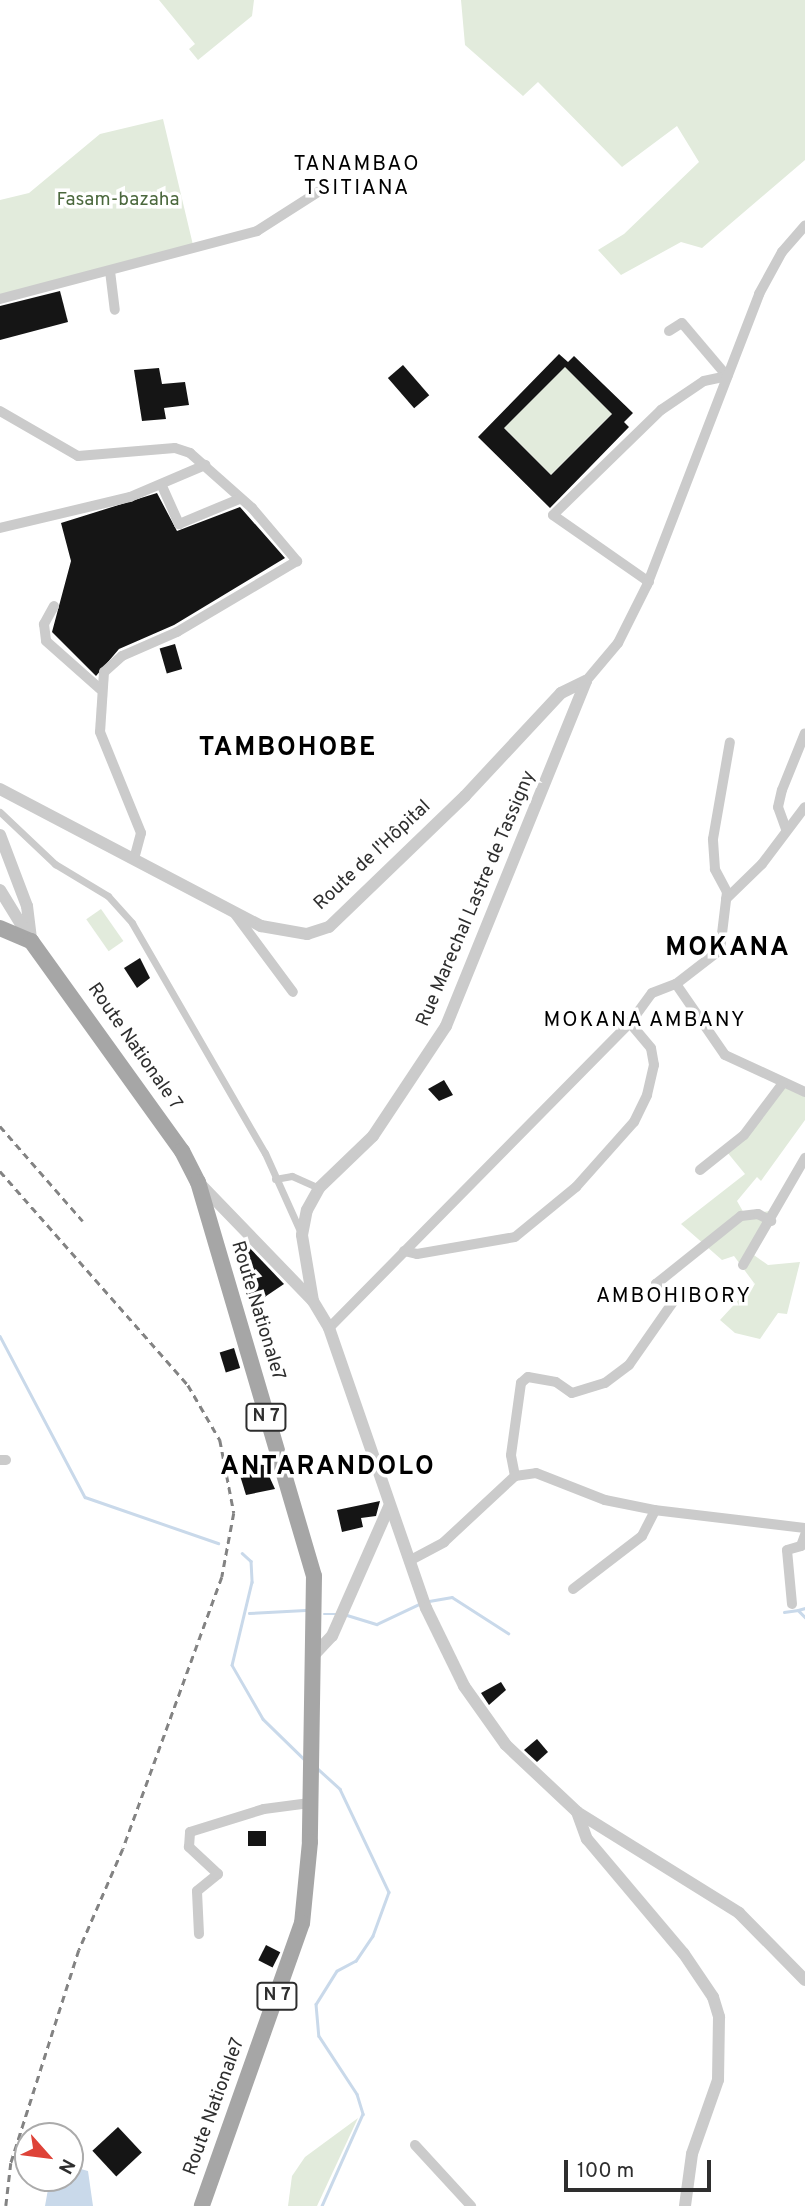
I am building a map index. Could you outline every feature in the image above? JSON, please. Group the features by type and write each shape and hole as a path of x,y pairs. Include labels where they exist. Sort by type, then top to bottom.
{"main road":[{"path":"0,928 31,941"},
{"name":"Route Nationale 7","path":"31,941 182,1151 198,1182"},
{"name":"Route Nationale7","path":"198,1182 314,1576 307,1889 295,1949 202,2206"}],"street":[{"path":"0,299 257,231 329,185"},
{"path":"586,681 618,643 649,582 759,294 782,252 805,226"},
{"path":"110,271 115,310"},
{"path":"669,331 682,323 727,376"},
{"path":"649,582 553,515 661,410 704,382 727,376"},
{"path":"0,411 78,456 175,448 205,465 297,561 177,632 122,656 104,672 100,689 100,732 141,833 134,859"},
{"path":"0,528 46,521 162,486 205,465"},
{"path":"162,486 180,524 239,499"},
{"path":"54,606 44,624 46,641 100,689"},
{"name":"Route de l'Hôpital","path":"0,789 235,913 282,934 307,934 329,927 465,796 561,693 586,681"},
{"name":"Rue Marechal Lastre de Tassigny","path":"313,1301 302,1235 307,1210 320,1188 371,1137 446,1026 586,681"},
{"path":"786,829 779,807 782,789 805,733"},
{"path":"329,1328 630,1023 652,993 676,984 720,950 725,900 713,839 730,742"},
{"path":"725,900 762,864 805,807"},
{"path":"0,812 55,864 108,896 132,923 275,1179 302,1235"},
{"path":"0,835 27,906 31,941"},
{"path":"0,890 31,941"},
{"path":"235,913 293,992"},
{"path":"676,984 725,1055 805,1092"},
{"path":"404,1251 417,1254 515,1237 576,1186 634,1122 647,1095 654,1065 651,1048 630,1023"},
{"path":"700,1170 744,1135 783,1083"},
{"path":"743,1265 771,1221 805,1158"},
{"path":"275,1179 292,1175 320,1188"},
{"path":"198,1182 313,1301 329,1328 424,1602 464,1686 506,1745 577,1812 739,1913 805,1980"},
{"path":"515,1476 511,1455 520,1383 528,1377 556,1382 572,1393 605,1383 629,1364 673,1302 656,1284 741,1216 758,1214 771,1221"},
{"path":"409,1560 444,1542 515,1476 536,1473 605,1500 652,1509 805,1528"},
{"path":"314,1655 332,1636 389,1507"},
{"path":"573,1589 642,1536 652,1509"},
{"path":"792,1604 787,1550 801,1546 805,1535"},
{"path":"198,1934 197,1891 218,1874 189,1847 190,1832 264,1809 310,1803"},
{"path":"577,1812 587,1839 684,1954 713,1997 719,2017 718,2080 692,2154 685,2206"},
{"path":"415,2145 471,2206"}],"green space":[{"path":"159,0 254,0 252,16 198,60 189,49 195,44"},
{"path":"461,0 805,0 805,160 702,248 681,242 621,275 598,250 624,234 699,162 677,126 622,167 538,82 523,96 465,45"},
{"name":"Fasam-bazaha","path":"163,119 193,245 0,297 0,200 29,193 100,134"},
{"path":"565,367 612,414 551,474 504,428"},
{"path":"101,909 123,941 109,951 86,919"},
{"path":"783,1086 805,1094 805,1120 761,1181 757,1177 737,1201 745,1215 775,1210 751,1253 768,1265 800,1262 787,1314 778,1313 760,1339 735,1333 720,1320 754,1283 734,1256 722,1260 681,1224 745,1174 727,1152"},
{"path":"358,2118 317,2206 288,2206 292,2176 305,2157"}],"water":[{"path":"84,2170 88,2171 93,2206 45,2206 48,2192 84,2192"}],"building":[{"path":"60,291 68,322 0,340 0,306"},
{"path":"559,354 568,362 574,356 633,413 624,422 629,427 550,508 478,437","holes":["565,367 612,414 551,475 504,428"]},
{"path":"403,365 429,395 414,408 388,378"},
{"path":"159,368 162,384 185,382 189,405 164,408 166,419 142,421 134,370"},
{"path":"157,493 177,531 240,507 285,558 174,625 119,649 96,676 52,632 71,561 61,523"},
{"path":"175,644 182,669 167,673 160,648"},
{"path":"140,958 150,978 137,988 124,968"},
{"path":"444,1080 453,1095 439,1101 428,1089"},
{"path":"245,1243 284,1284 250,1307 235,1252"},
{"path":"234,1348 240,1368 226,1372 220,1352"},
{"path":"251,1464 264,1465 275,1489 246,1495 238,1469"},
{"path":"380,1501 376,1516 361,1518 363,1527 342,1532 337,1510"},
{"path":"501,1682 506,1690 489,1705 481,1693"},
{"path":"537,1739 548,1752 537,1762 524,1750"},
{"path":"248,1831 266,1831 266,1846 248,1846"},
{"path":"266,1945 280,1952 273,1967 258,1960"},
{"path":"118,2127 142,2153 116,2176 92,2151"}],"waterway":[{"path":"0,1336 85,1497 218,1543"},
{"path":"242,1553 251,1561 252,1582 232,1665 263,1719 306,1761"},
{"path":"429,1601 452,1597 508,1633"},
{"path":"347,1615 377,1624 419,1604"},
{"path":"798,1610 805,1608"},
{"path":"249,1613 305,1610"},
{"path":"784,1612 798,1610 805,1617"},
{"path":"324,1614 337,1614"},
{"path":"317,1768 340,1789 389,1892 373,1936 356,1961 337,1971 316,2004 319,2036 357,2094 363,2114 322,2206"}],"railway":[{"path":"0,1126 83,1221"},
{"path":"0,1171 188,1385 220,1440 234,1513 222,1577 123,1849 79,1950 11,2163 6,2206"}],"district":[{"name":"TANAMBAO TSITIANA","path":"357,177"},
{"name":"TAMBOHOBE","path":"288,749"},
{"name":"MOKANA","path":"728,949"},
{"name":"MOKANA AMBANY","path":"645,1021"},
{"name":"AMBOHIBORY","path":"674,1297"},
{"name":"ANTARANDOLO","path":"328,1468"}]}
